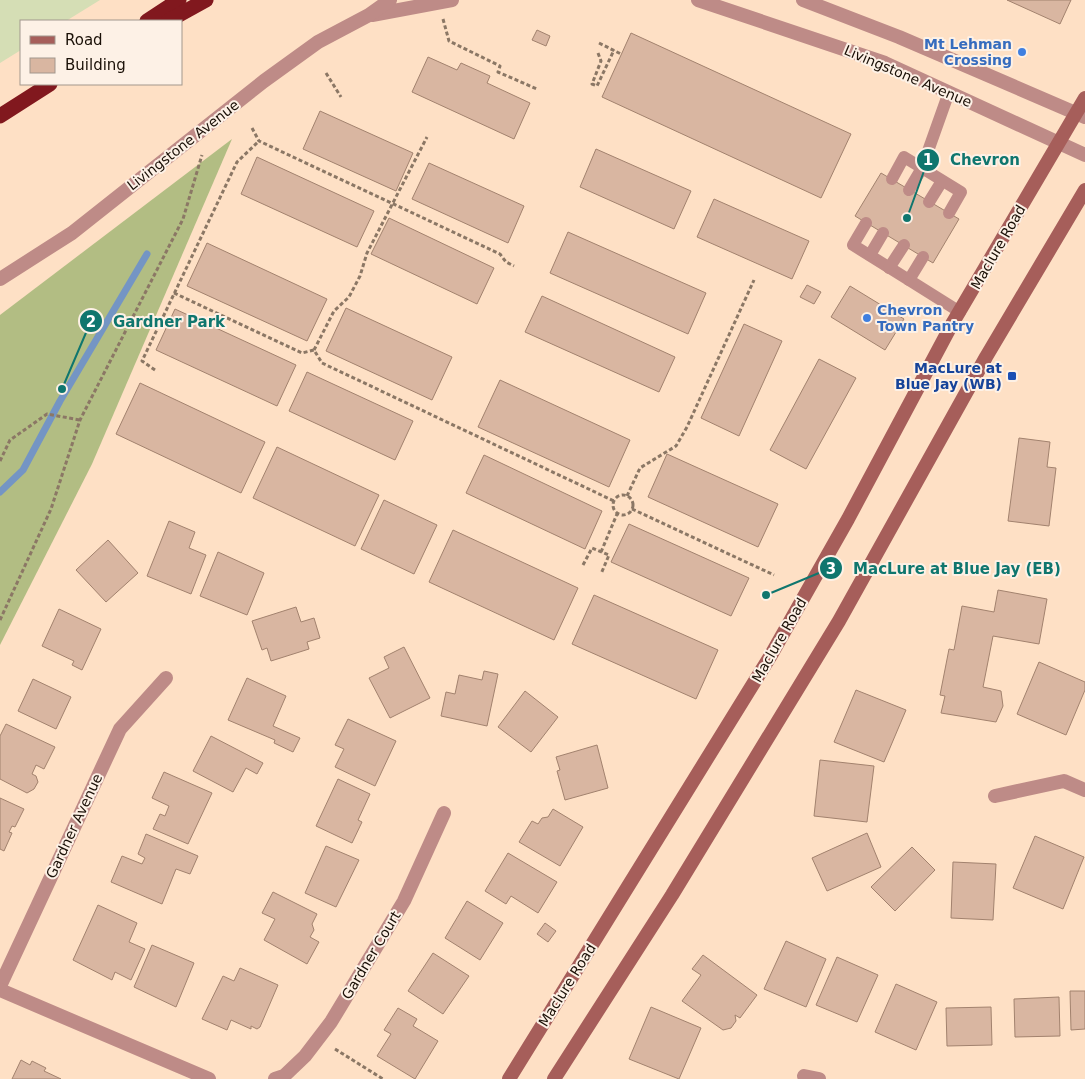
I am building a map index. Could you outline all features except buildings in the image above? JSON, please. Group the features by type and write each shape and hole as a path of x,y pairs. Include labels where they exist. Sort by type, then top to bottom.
{"highway":[{"path":"149,20 180,0"},
{"path":"170,20 206,0"},
{"path":"0,116 48,85"},
{"path":"16,106 54,85"}],"main road":[{"name":"Maclure Road","path":"509,1079 771,656 848,519 960,312 1059,143 1081,115 1085,98"},
{"path":"554,1079 672,895 839,621 986,357 1085,190"}],"street":[{"name":"Livingstone Avenue","path":"0,279 72,233 211,122 318,42 369,15 390,0"},
{"name":"Livingstone Avenue","path":"369,15 452,0"},
{"name":"Livingstone Avenue","path":"698,0 885,63 1085,155"},
{"path":"803,0 899,37 1081,115"},
{"name":"Gardner Avenue","path":"0,988 120,729 166,678"},
{"path":"995,796 1064,781 1085,790"},
{"name":"Gardner Court","path":"275,1079 284,1076 319,1040 404,900 444,813"},
{"path":"0,988 209,1079"},
{"path":"804,1076 819,1079"}],"lane":[{"path":"909,190 922,168 949,92"},
{"path":"892,179 904,157 962,192 948,213"},
{"path":"929,202 942,181"},
{"path":"866,223 853,244 960,312"},
{"path":"870,255 883,233"},
{"path":"889,268 904,245"},
{"path":"909,280 923,257"}],"path":[{"path":"443,19 449,41 500,66 498,72 537,89"},
{"path":"599,42 622,54"},
{"path":"598,53 601,61 592,84 597,86 614,50"},
{"path":"326,73 341,97"},
{"path":"0,620 51,509 80,420 183,219 211,122"},
{"path":"252,128 259,141 500,254 506,262 514,266"},
{"path":"174,294 302,353 314,350 334,310 349,297 360,276 367,253 392,203 411,172 427,137"},
{"path":"155,370 142,361 237,162 259,141"},
{"path":"626,496 640,468 676,446 687,427 754,280"},
{"path":"314,350 322,363 614,500"},
{"path":"0,461 10,440 47,414 80,420"},
{"path":"621,495 626,496 632,501 632,510 627,515 617,514 612,506 614,500 621,495"},
{"path":"632,510 774,575"},
{"path":"601,552 617,514"},
{"path":"583,565 592,548 609,555 602,574"},
{"path":"319,1040 383,1079"}],"green space":[{"path":"0,0 100,0 68,20 20,20 20,51 0,63"},
{"path":"232,139 92,464 0,645 0,315"}],"waterway":[{"path":"0,492 23,470 60,401 147,254"}],"place":[{"name":"Mt Lehman Crossing","path":"1022,52"},
{"name":"Chevron","path":"907,218"},
{"name":"Chevron Town Pantry","path":"867,318"},
{"name":"MacLure at Blue Jay (WB)","path":"1012,376"},
{"name":"Gardner Park","path":"62,389"},
{"name":"MacLure at Blue Jay (EB)","path":"766,595"}]}
